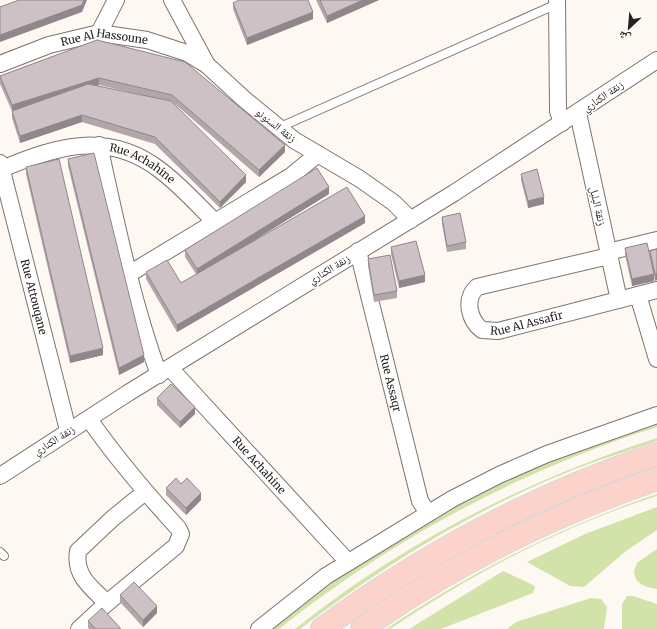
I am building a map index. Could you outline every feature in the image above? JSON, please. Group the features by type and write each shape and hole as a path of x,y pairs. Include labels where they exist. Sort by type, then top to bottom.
{"main road":[{"path":"322,629 394,580 486,526 542,499 657,454"},
{"path":"362,629 414,594 498,546 593,502 657,479"}],"street":[{"path":"99,33 116,0"},
{"name":"زنقة السنونو","path":"176,1 207,65 278,128 341,167 394,203 411,220"},
{"path":"557,2 558,112 562,123"},
{"name":"Rue Al Hassoune","path":"0,64 49,45 99,33 147,40 186,53 207,65"},
{"name":"زنقة الكناري","path":"0,476 68,430 89,419 411,220 578,113 657,60"},
{"name":"زنقة البلبل","path":"578,113 619,300"},
{"name":"Rue Achahine","path":"1,166 64,148 82,145 99,145 131,153 160,170 215,222"},
{"name":"Rue Achahine","path":"99,145 129,274 147,342 165,371 348,562"},
{"path":"129,274 291,176 318,154"},
{"name":"Rue Attouqane","path":"1,166 68,430"},
{"path":"609,254 657,240"},
{"name":"Rue Assaqr","path":"358,252 420,500 428,512"},
{"name":"Rue Al Assafir","path":"609,254 477,287 471,292 469,300 471,314 477,326 482,330 498,331 657,290"},
{"path":"638,295 657,359"},
{"path":"259,629 305,592 348,562 428,512 529,461 572,444 657,415"},
{"path":"79,629 107,603 176,546 181,534 178,528 145,492 111,450 89,419"},
{"path":"107,603 84,580 78,568 78,551 113,518 145,492"}],"lane":[{"path":"278,128 557,2"}],"green space":[{"path":"657,423 657,427 556,464 459,511 412,537 366,566 322,596 279,629 271,629 338,578 452,507 503,482 560,457"},
{"path":"657,438 657,441 594,462 555,478 478,514 404,557 334,604 300,629 295,629 378,569 467,517 560,473"},
{"path":"657,494 657,496 587,522 519,553 453,589 390,629 386,629 451,588 517,552 586,521"},
{"path":"657,507 657,530 626,551 584,587 570,586 527,562 585,534"},
{"path":"657,549 657,589 644,586 638,582 634,575 634,570 638,562"},
{"path":"503,571 533,585 535,587 533,593 441,629 409,629"},
{"path":"627,596 633,596 657,604 657,629 622,629 622,604"},
{"path":"591,598 601,599 607,607 604,629 507,629 516,622"}],"building":[{"path":"19,0 84,0 82,5 0,35 0,7"},
{"path":"239,0 308,0 313,12 247,38 233,3"},
{"path":"320,0 363,0 327,16"},
{"path":"97,40 185,62 285,145 259,170 172,95 99,78 12,105 0,76"},
{"path":"88,84 171,101 246,175 220,202 155,137 82,115 20,136 12,111"},
{"path":"94,153 144,355 119,368 68,159"},
{"path":"59,159 103,348 70,356 26,167"},
{"path":"317,168 329,187 197,269 185,250"},
{"path":"537,169 544,197 528,201 521,174"},
{"path":"347,187 365,216 177,325 146,272 167,260 181,283"},
{"path":"460,213 466,242 447,246 442,217"},
{"path":"416,241 425,275 399,281 391,247"},
{"path":"647,243 654,274 632,279 625,248"},
{"path":"657,249 657,273 655,274 650,251"},
{"path":"390,255 397,291 374,295 368,259"},
{"path":"171,384 195,407 180,422 157,398"},
{"path":"176,478 181,484 187,478 201,493 186,508 166,488"},
{"path":"134,582 157,606 143,620 120,595"},
{"path":"102,608 121,629 96,629 88,621"}]}
